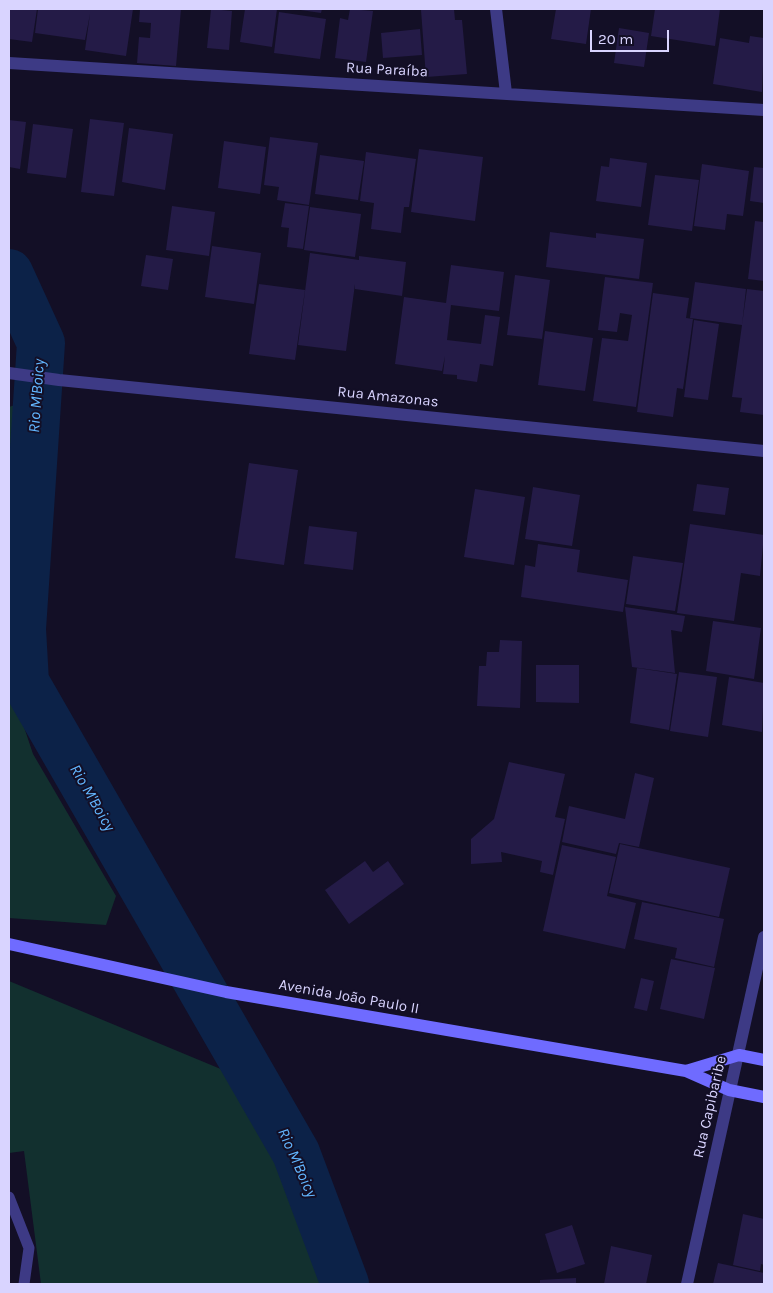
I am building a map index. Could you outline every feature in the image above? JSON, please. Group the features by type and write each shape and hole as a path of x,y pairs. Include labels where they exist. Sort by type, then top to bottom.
{"main road":[{"name":"Avenida João Paulo II","path":"9,944 155,978 226,992 686,1071 729,1090 764,1097"},
{"name":"Avenida João Paulo II","path":"686,1071 739,1055 764,1060"}],"street":[{"path":"496,9 506,93"},
{"name":"Rua Paraíba","path":"9,64 764,110"},
{"name":"Rua Amazonas","path":"9,373 59,380 764,451"},
{"name":"Rua Capibaribe","path":"687,1284 764,937"}],"lane":[{"path":"9,1197 29,1248 24,1284"}],"green space":[{"path":"15,405 25,467 9,538 9,407"},
{"path":"9,682 33,754 116,896 106,925 9,918"},
{"path":"9,981 264,1087 333,1284 41,1284 24,1151 9,1153"}],"building":[{"path":"9,9 37,9 32,42 9,39"},
{"path":"38,9 133,9 126,56 85,50 90,14 85,40 35,33"},
{"path":"140,9 181,9 176,66 137,63 139,37 150,38 151,23 139,22"},
{"path":"211,9 232,11 229,50 207,48"},
{"path":"245,9 277,9 272,47 240,42"},
{"path":"294,9 322,9 321,13"},
{"path":"350,9 373,11 366,62 335,58 340,18 348,20"},
{"path":"454,9 455,20 462,20 467,74 426,77 421,10"},
{"path":"556,9 591,9 586,44 551,39"},
{"path":"655,9 720,9 715,46 651,36"},
{"path":"279,12 326,19 320,59 274,53"},
{"path":"619,28 649,33 644,67 614,63"},
{"path":"420,29 422,55 383,58 381,33"},
{"path":"750,36 764,38 762,92 713,84 720,38 749,43"},
{"path":"90,119 124,123 114,196 81,192"},
{"path":"9,120 26,122 20,169 9,167"},
{"path":"33,124 73,129 66,178 27,173"},
{"path":"129,128 173,134 165,190 122,182"},
{"path":"270,137 318,143 309,205 277,200 279,187 264,185"},
{"path":"224,141 266,147 260,194 218,188"},
{"path":"419,149 483,157 475,221 411,212"},
{"path":"366,152 416,159 409,207 404,207 401,233 371,229 374,203 360,201"},
{"path":"320,155 364,161 358,200 315,194"},
{"path":"610,158 647,163 641,207 596,201 601,166 609,167"},
{"path":"702,164 749,171 743,216 727,214 725,230 694,226"},
{"path":"754,167 764,168 764,203 750,201"},
{"path":"655,175 699,180 692,231 648,225"},
{"path":"285,203 309,206 303,249 287,247 289,228 281,227"},
{"path":"172,206 215,212 209,256 166,250"},
{"path":"310,207 361,214 355,257 304,250"},
{"path":"755,221 764,222 764,281 748,279"},
{"path":"550,232 596,238 596,233 644,239 639,279 546,267"},
{"path":"212,246 261,253 254,304 205,297"},
{"path":"310,253 359,260 359,256 406,262 402,296 355,289 355,284 346,351 298,345"},
{"path":"146,255 173,259 168,290 141,286"},
{"path":"451,265 504,272 499,311 451,305 447,340 481,344 485,315 500,317 493,366 480,364 477,382 457,379 457,375 443,374 445,356 442,371 395,364 404,297 446,303"},
{"path":"515,275 550,280 542,339 507,335"},
{"path":"605,277 653,283 636,407 593,401 602,338 628,341 632,315 620,313 617,332 598,330"},
{"path":"695,282 746,289 742,325 690,318"},
{"path":"259,284 305,290 295,360 249,354"},
{"path":"747,289 764,291 764,415 740,412 742,398 732,397"},
{"path":"653,293 689,298 686,318 693,319 683,389 677,388 673,417 637,412"},
{"path":"694,320 719,324 708,400 684,397"},
{"path":"545,331 593,338 585,391 538,385"},
{"path":"249,463 298,470 284,565 235,558"},
{"path":"697,484 729,488 725,515 693,511"},
{"path":"533,487 580,495 572,546 525,539"},
{"path":"475,489 525,497 514,565 464,557"},
{"path":"690,524 764,535 760,576 741,573 734,621 677,613"},
{"path":"309,526 357,532 353,570 304,564"},
{"path":"538,544 580,550 577,572 628,580 623,612 521,597 525,565 535,567"},
{"path":"633,556 683,563 675,611 626,604"},
{"path":"625,607 685,616 682,632 671,630 675,673 632,667"},
{"path":"713,621 761,628 754,679 706,671"},
{"path":"500,640 522,641 520,708 477,706 479,666 486,666 487,652 499,652"},
{"path":"536,665 579,665 579,703 536,702"},
{"path":"637,668 677,674 669,730 630,723"},
{"path":"679,672 717,677 708,737 670,731"},
{"path":"729,677 764,683 762,732 722,725"},
{"path":"509,762 565,774 555,817 565,819 553,875 540,872 542,861 501,852 502,862 471,864 471,839 494,819"},
{"path":"635,773 654,778 639,847 619,843 616,854 562,842 569,806 625,819"},
{"path":"620,844 730,868 719,917 609,893"},
{"path":"562,845 616,857 607,896 636,903 625,949 543,931"},
{"path":"365,861 373,872 388,861 404,884 349,924 325,890"},
{"path":"642,902 724,919 714,967 675,958 677,948 634,939"},
{"path":"671,959 715,968 704,1019 660,1009"},
{"path":"641,978 654,981 647,1011 634,1008"},
{"path":"743,1214 764,1219 764,1265 761,1264 760,1271 733,1265"},
{"path":"572,1225 585,1264 557,1273 545,1234"},
{"path":"611,1246 652,1255 646,1284 604,1284"},
{"path":"718,1263 764,1273 764,1284 713,1284"},
{"path":"576,1278 576,1284 540,1284 540,1280"}],"waterway":[{"name":"Rio M'Boicy","path":"9,273 41,343 22,629 25,682 296,1153 345,1284"}]}
